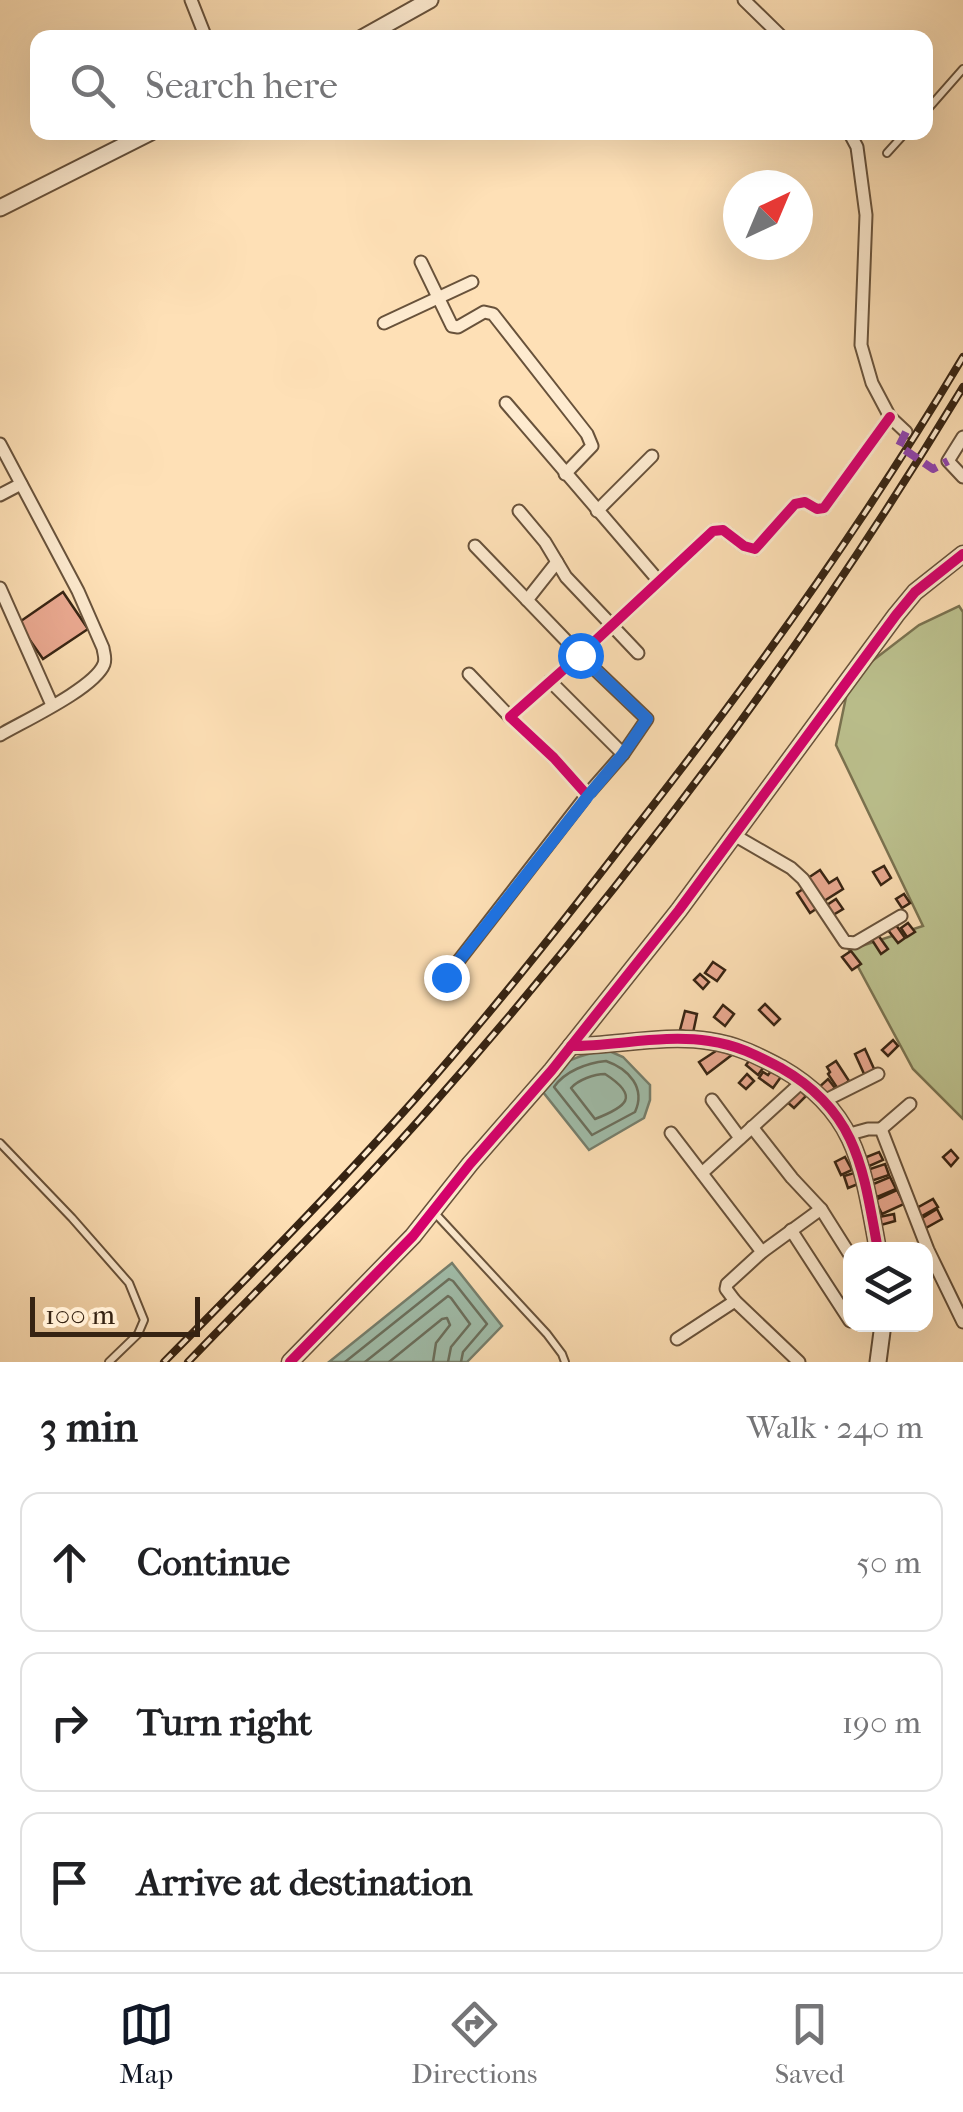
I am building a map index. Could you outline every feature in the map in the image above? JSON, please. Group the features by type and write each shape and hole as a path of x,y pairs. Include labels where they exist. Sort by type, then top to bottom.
{"street":[{"path":"191,0 203,30"},
{"path":"376,30 430,0"},
{"path":"744,0 775,30"},
{"path":"0,208 135,140"},
{"path":"853,140 866,215 861,344 872,383 890,417 906,432"},
{"path":"421,262 451,324 456,327 484,312 494,314 586,434 592,446 565,474"},
{"path":"384,323 472,282"},
{"path":"506,403 658,580"},
{"path":"510,718 713,531 723,530 744,546 755,549 795,504 804,502 824,508 890,417"},
{"path":"963,437 948,461 963,478"},
{"path":"0,444 78,591 105,657 95,677 78,690 0,735"},
{"path":"597,510 652,456"},
{"path":"0,495 21,484"},
{"path":"519,511 546,542 566,577 638,653"},
{"path":"446,977 647,719 475,546"},
{"path":"290,1362 413,1236 680,910 896,615 915,592 963,554"},
{"path":"528,600 556,562"},
{"path":"0,588 52,705"},
{"path":"469,674 588,796"},
{"path":"550,681 623,754"},
{"path":"734,835 803,878 846,942 855,944 901,916"},
{"path":"571,1046 652,1039 708,1040 746,1049 803,1081 836,1112 850,1134 877,1242"},
{"path":"824,1101 878,1074"},
{"path":"702,1173 803,1081"},
{"path":"712,1100 740,1138"},
{"path":"850,1134 880,1129 910,1104"},
{"path":"752,1127 821,1209 843,1245"},
{"path":"880,1129 921,1242"},
{"path":"671,1133 762,1252"},
{"path":"799,1362 726,1289 762,1252 821,1209"},
{"path":"791,1230 843,1310"},
{"path":"933,1272 963,1322"},
{"path":"677,1339 734,1301"},
{"path":"878,1362 882,1332"}],"lane":[{"path":"933,102 963,69"},
{"path":"887,153 899,140"},
{"path":"0,1143 128,1282 144,1320 138,1334 109,1362"},
{"path":"432,1210 536,1323 565,1362"}],"green space":[{"path":"959,606 963,612 963,1119 913,1069 849,950 923,926 836,745 850,678 919,625"}],"water":[{"path":"607,1050 623,1057 650,1085 650,1100 644,1118 589,1150 543,1092 558,1067 577,1057"},
{"path":"452,1263 502,1326 467,1362 329,1362"}],"building":[{"path":"63,592 88,629 43,659 18,623"},
{"path":"884,866 891,878 881,885 873,872"},
{"path":"820,870 829,883 837,878 843,889 824,901 808,878"},
{"path":"806,887 819,907 810,913 797,893"},
{"path":"904,894 910,903 902,908 896,899"},
{"path":"836,899 843,909 833,915 827,905"},
{"path":"908,923 915,932 907,937 901,928"},
{"path":"896,925 905,938 898,943 888,930"},
{"path":"878,935 888,949 881,954 872,940"},
{"path":"851,951 861,964 852,970 842,957"},
{"path":"713,962 725,970 717,981 705,973"},
{"path":"700,974 709,982 703,989 694,980"},
{"path":"765,1004 780,1019 774,1025 759,1010"},
{"path":"723,1005 734,1014 725,1026 714,1017"},
{"path":"685,1011 697,1014 693,1033 680,1030"},
{"path":"893,1040 898,1046 888,1056 882,1050"},
{"path":"722,1047 733,1054 707,1074 699,1062"},
{"path":"865,1049 875,1071 865,1076 855,1054"},
{"path":"751,1058 763,1068 758,1075 746,1065"},
{"path":"836,1061 849,1081 838,1089 827,1067"},
{"path":"774,1067 783,1074 773,1088 759,1078"},
{"path":"747,1074 754,1081 746,1089 739,1083"},
{"path":"828,1079 835,1088 824,1097 817,1089"},
{"path":"799,1089 806,1096 794,1108 786,1101"},
{"path":"951,1150 958,1158 951,1166 943,1157"},
{"path":"879,1152 883,1160 867,1167 864,1158"},
{"path":"845,1157 852,1170 841,1175 835,1162"},
{"path":"885,1164 889,1175 871,1181 867,1170"},
{"path":"854,1173 858,1184 848,1188 844,1176"},
{"path":"890,1177 896,1189 877,1197 871,1185"},
{"path":"897,1190 904,1204 882,1214 875,1200"},
{"path":"933,1199 938,1207 920,1217 915,1209"},
{"path":"937,1209 942,1219 924,1229 919,1220"},
{"path":"894,1214 895,1221 881,1225 879,1217"}],"railway":[{"path":"164,1362 384,1133 551,936 719,719 804,601 886,481 963,357"},
{"path":"188,1362 428,1110 643,851 778,670 904,483 963,387"}],"marked path":[{"path":"906,432 899,446 933,469 948,461"}],"cycle path":[{"path":"587,795 510,717 713,531 723,530 744,546 755,549 795,504 805,502 817,509 824,508 890,417"},
{"path":"290,1362 413,1236 552,1070 679,910 896,615 915,592 963,554"},
{"path":"571,1046 674,1039 709,1041 737,1048 781,1068 807,1085 842,1124 861,1168 876,1242"}],"route":[{"path":"446,977 647,719 580,655"}]}
